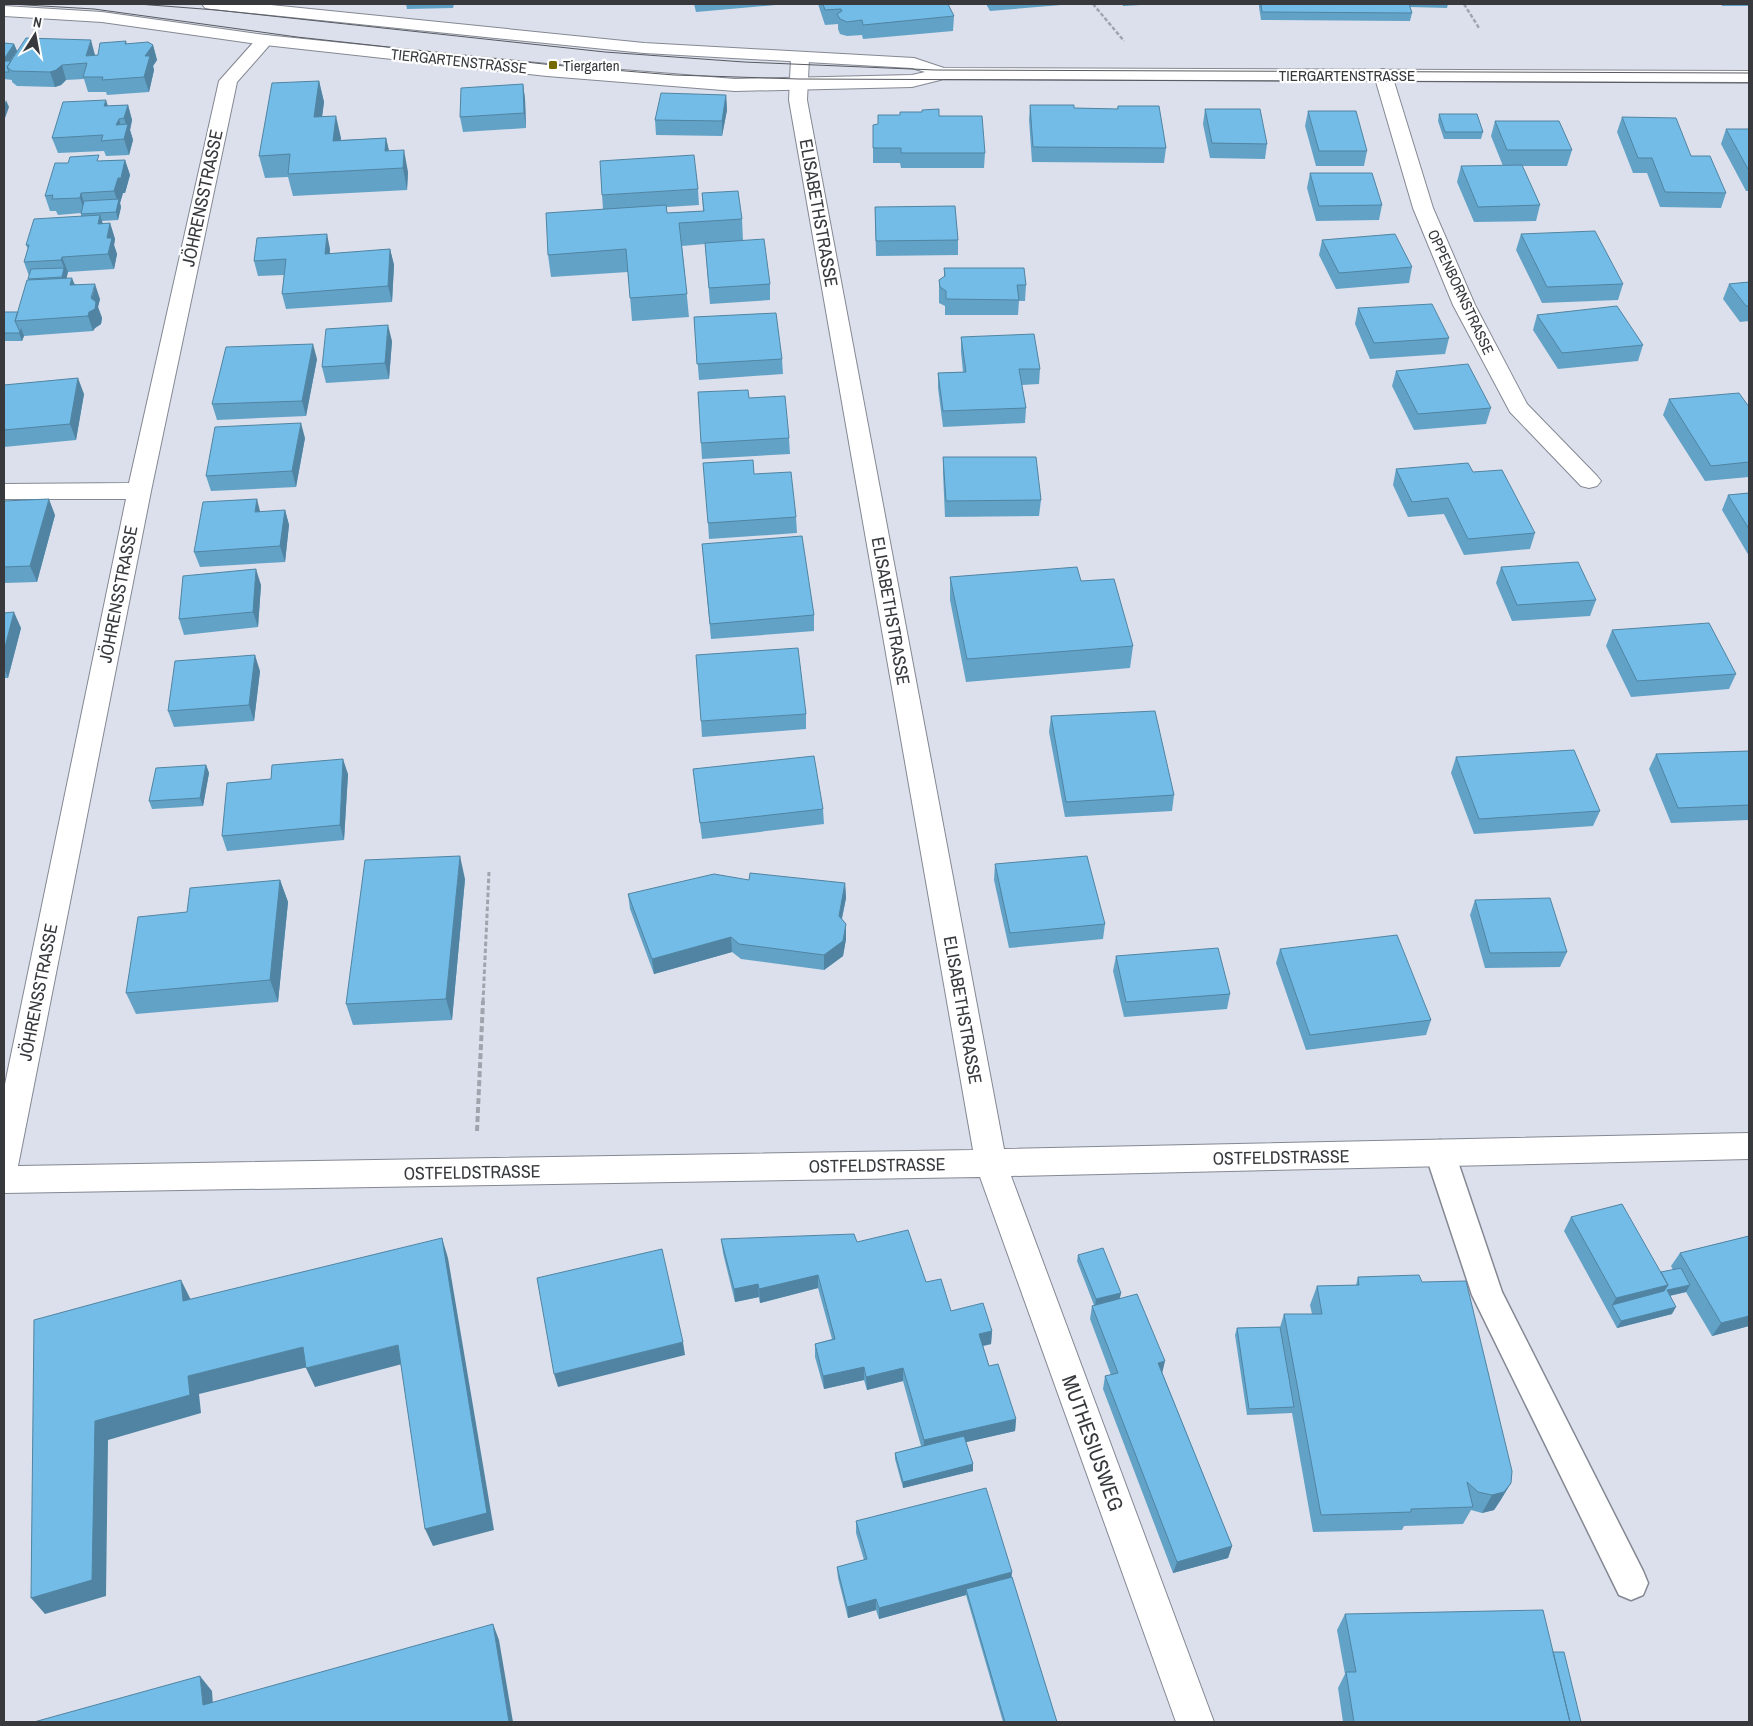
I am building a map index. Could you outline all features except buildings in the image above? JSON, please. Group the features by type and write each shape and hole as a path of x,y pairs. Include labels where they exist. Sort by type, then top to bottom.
{"street":[{"name":"TIERGARTENSTRASSE","path":"211,4 598,44 800,58 914,62 944,73"},
{"name":"TIERGARTENSTRASSE","path":"4,12 102,17 265,40 548,70 735,85 912,81 944,73 1749,78"},
{"name":"JÖHRENSSTRASSE","path":"4,1164 139,491 228,81 265,40"},
{"name":"ELISABETHSTRASSE","path":"800,58 798,100 991,1163"},
{"name":"OPPENBORNSTRASSE","path":"1382,75 1423,208 1464,305 1518,407 1589,481"},
{"path":"4,491 139,491"},
{"name":"OSTFELDSTRASSE","path":"4,1180 991,1163 1749,1146"},
{"name":"MUTHESIUSWEG","path":"991,1163 1195,1722"}],"lane":[{"path":"1440,1154 1487,1295 1631,1583"}],"path":[{"path":"1093,4 1125,43"},
{"path":"1464,4 1479,28"},
{"path":"476,1172 489,872"}],"tram line":[{"path":"9,4 94,9 297,37 553,65 674,75 799,79 1749,83"},
{"path":"138,4 216,10 605,52 744,62 935,70 1749,73"}],"place":[{"name":"Tiergarten","path":"553,65"}]}
